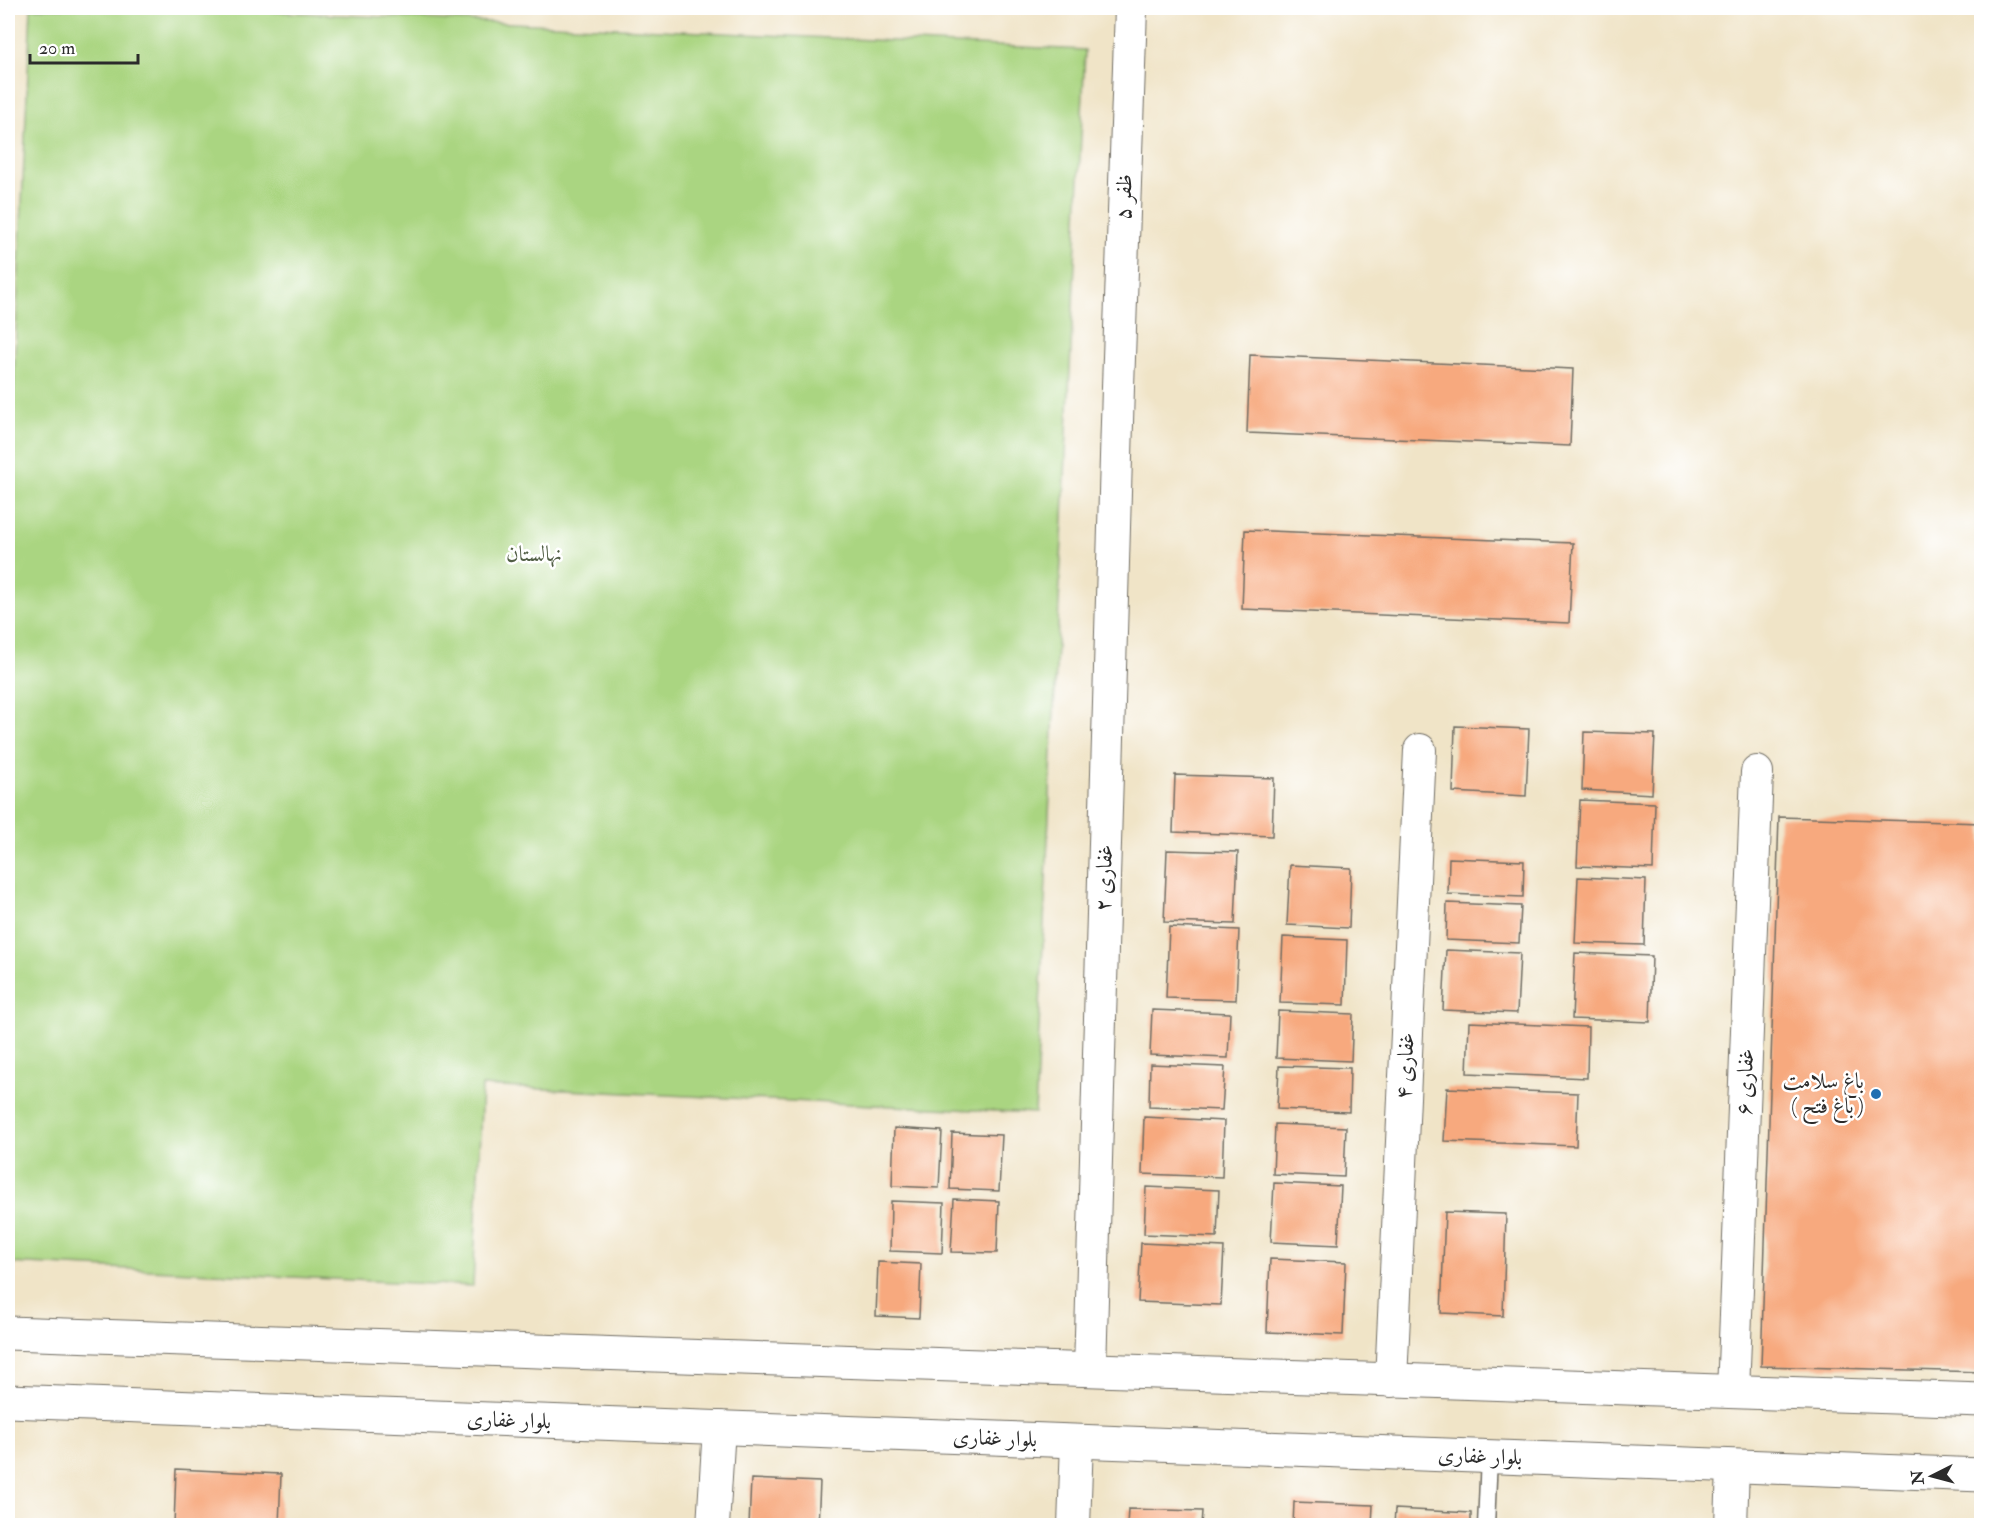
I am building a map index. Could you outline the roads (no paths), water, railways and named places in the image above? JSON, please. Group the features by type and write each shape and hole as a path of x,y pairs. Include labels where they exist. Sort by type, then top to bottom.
{"main road":[{"path":"8,1333 1982,1400"},
{"name":"بلوار غفاری","path":"8,1401 1982,1475"}],"street":[{"name":"ظفر ۵","path":"1118,387 1131,8"},
{"name":"غفاری ۲","path":"1090,1370 1118,387"},
{"name":"غفاری ۴","path":"1391,1381 1420,750"},
{"name":"غفاری ۶","path":"1733,1392 1757,772"},
{"path":"713,1526 718,1428"},
{"path":"1074,1526 1077,1441"},
{"path":"1731,1526 1733,1466"}],"lane":[{"path":"1486,1526 1489,1457"}],"place":[{"name":"باغ سلامت ( باغ فتح )","path":"1876,1094"}],"park label":[{"name":"نهالستان","path":"534,554"}]}
